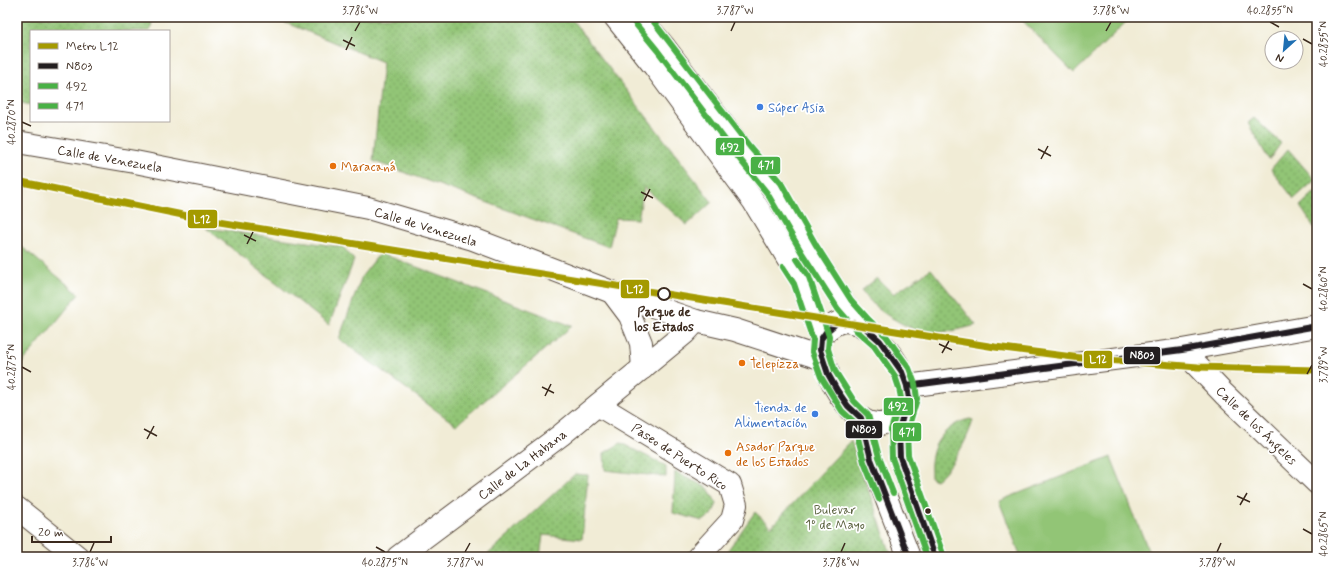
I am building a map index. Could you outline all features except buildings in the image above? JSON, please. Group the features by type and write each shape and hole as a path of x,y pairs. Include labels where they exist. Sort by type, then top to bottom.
{"street":[{"path":"615,17 654,66 754,202 801,280 828,374 848,406 861,418 871,423 884,423 895,419 905,408"},
{"path":"640,17 744,152 774,188 809,249 845,305 863,326 880,342 894,359 902,372 907,386 909,399 899,431 900,457 936,557"},
{"name":"Calle de Venezuela","path":"17,142 135,162 368,208 473,239 612,292 696,321 822,349"},
{"path":"612,292 630,316 641,343 643,368"},
{"name":"Calle de La Habana","path":"398,557 561,435 643,368 696,321"},
{"path":"822,349 826,332 838,322 853,322 863,326"},
{"path":"907,386 1182,350 1317,326"},
{"name":"Calle de los Ángeles","path":"1182,350 1224,394 1317,483"},
{"name":"Paseo de Puerto Rico","path":"598,405 730,485 736,505 732,520 698,557"},
{"path":"861,418 871,460 909,557"},
{"path":"17,508 78,557"}],"green space":[{"path":"17,17 153,17 150,30 30,30 30,105 17,102"},
{"path":"247,17 570,17 712,202 687,225 644,187 638,219 616,218 609,247 373,161 383,62 286,23"},
{"path":"1019,17 1131,17 1074,73"},
{"path":"1254,118 1281,143 1269,160 1248,123"},
{"path":"1288,149 1315,180 1294,199 1271,169"},
{"path":"1317,190 1317,232 1300,206"},
{"path":"206,228 343,247 354,260 329,325"},
{"path":"17,243 79,294 17,369"},
{"path":"380,253 572,326 456,425 339,339 362,276"},
{"path":"931,269 976,325 943,332 923,332 898,322 881,311 861,291 877,278 893,294"},
{"path":"970,419 973,420 971,428 959,453 942,475 936,480 931,478 931,459 937,443 945,432 951,427"},
{"name":"Bulevar 1º de Mayo","path":"851,441 892,557 723,557 755,512 771,527"},
{"path":"621,443 666,466 666,477 605,470 604,453"},
{"path":"1111,457 1151,557 1021,557 999,501"},
{"path":"675,472 708,488 717,504 712,514 703,521 673,513"},
{"path":"575,474 588,475 582,539 543,535 540,557 485,557"}],"metro line":[{"name":"L12","path":"17,181 207,220 995,347 1081,358 1198,367 1317,370"}],"transit line":[{"name":"471","path":"650,17 750,147 781,183 816,245 851,300 886,336 909,368 915,384 917,399 907,432 908,455 943,554"},
{"name":"492","path":"634,22 767,193 802,253 838,309 857,331 874,346 895,376 901,398 891,430 892,458 927,557"},
{"name":"471","path":"797,259 809,277 829,336 828,349 835,371 854,401 868,415 879,457 893,493"},
{"name":"492","path":"783,267 794,284 813,340 812,352 821,377 842,411 854,422 864,462 879,499"},
{"name":"N803","path":"909,557 871,459 861,418 848,406 837,390 828,374 820,350 821,339 826,332 838,322 853,322 863,326 880,341 902,372 907,386 909,399 899,431 900,457 935,557"},
{"name":"N803","path":"907,386 1182,350 1317,326"}],"place":[{"name":"Súper Asia","path":"760,107"},
{"name":"Maracaná","path":"333,166"},
{"name":"Parque de los Estados","path":"664,294"},
{"name":"Telepizza","path":"742,363"},
{"name":"Tienda de Alimentación","path":"815,414"},
{"name":"Asador Parque de los Estados","path":"728,453"}]}
